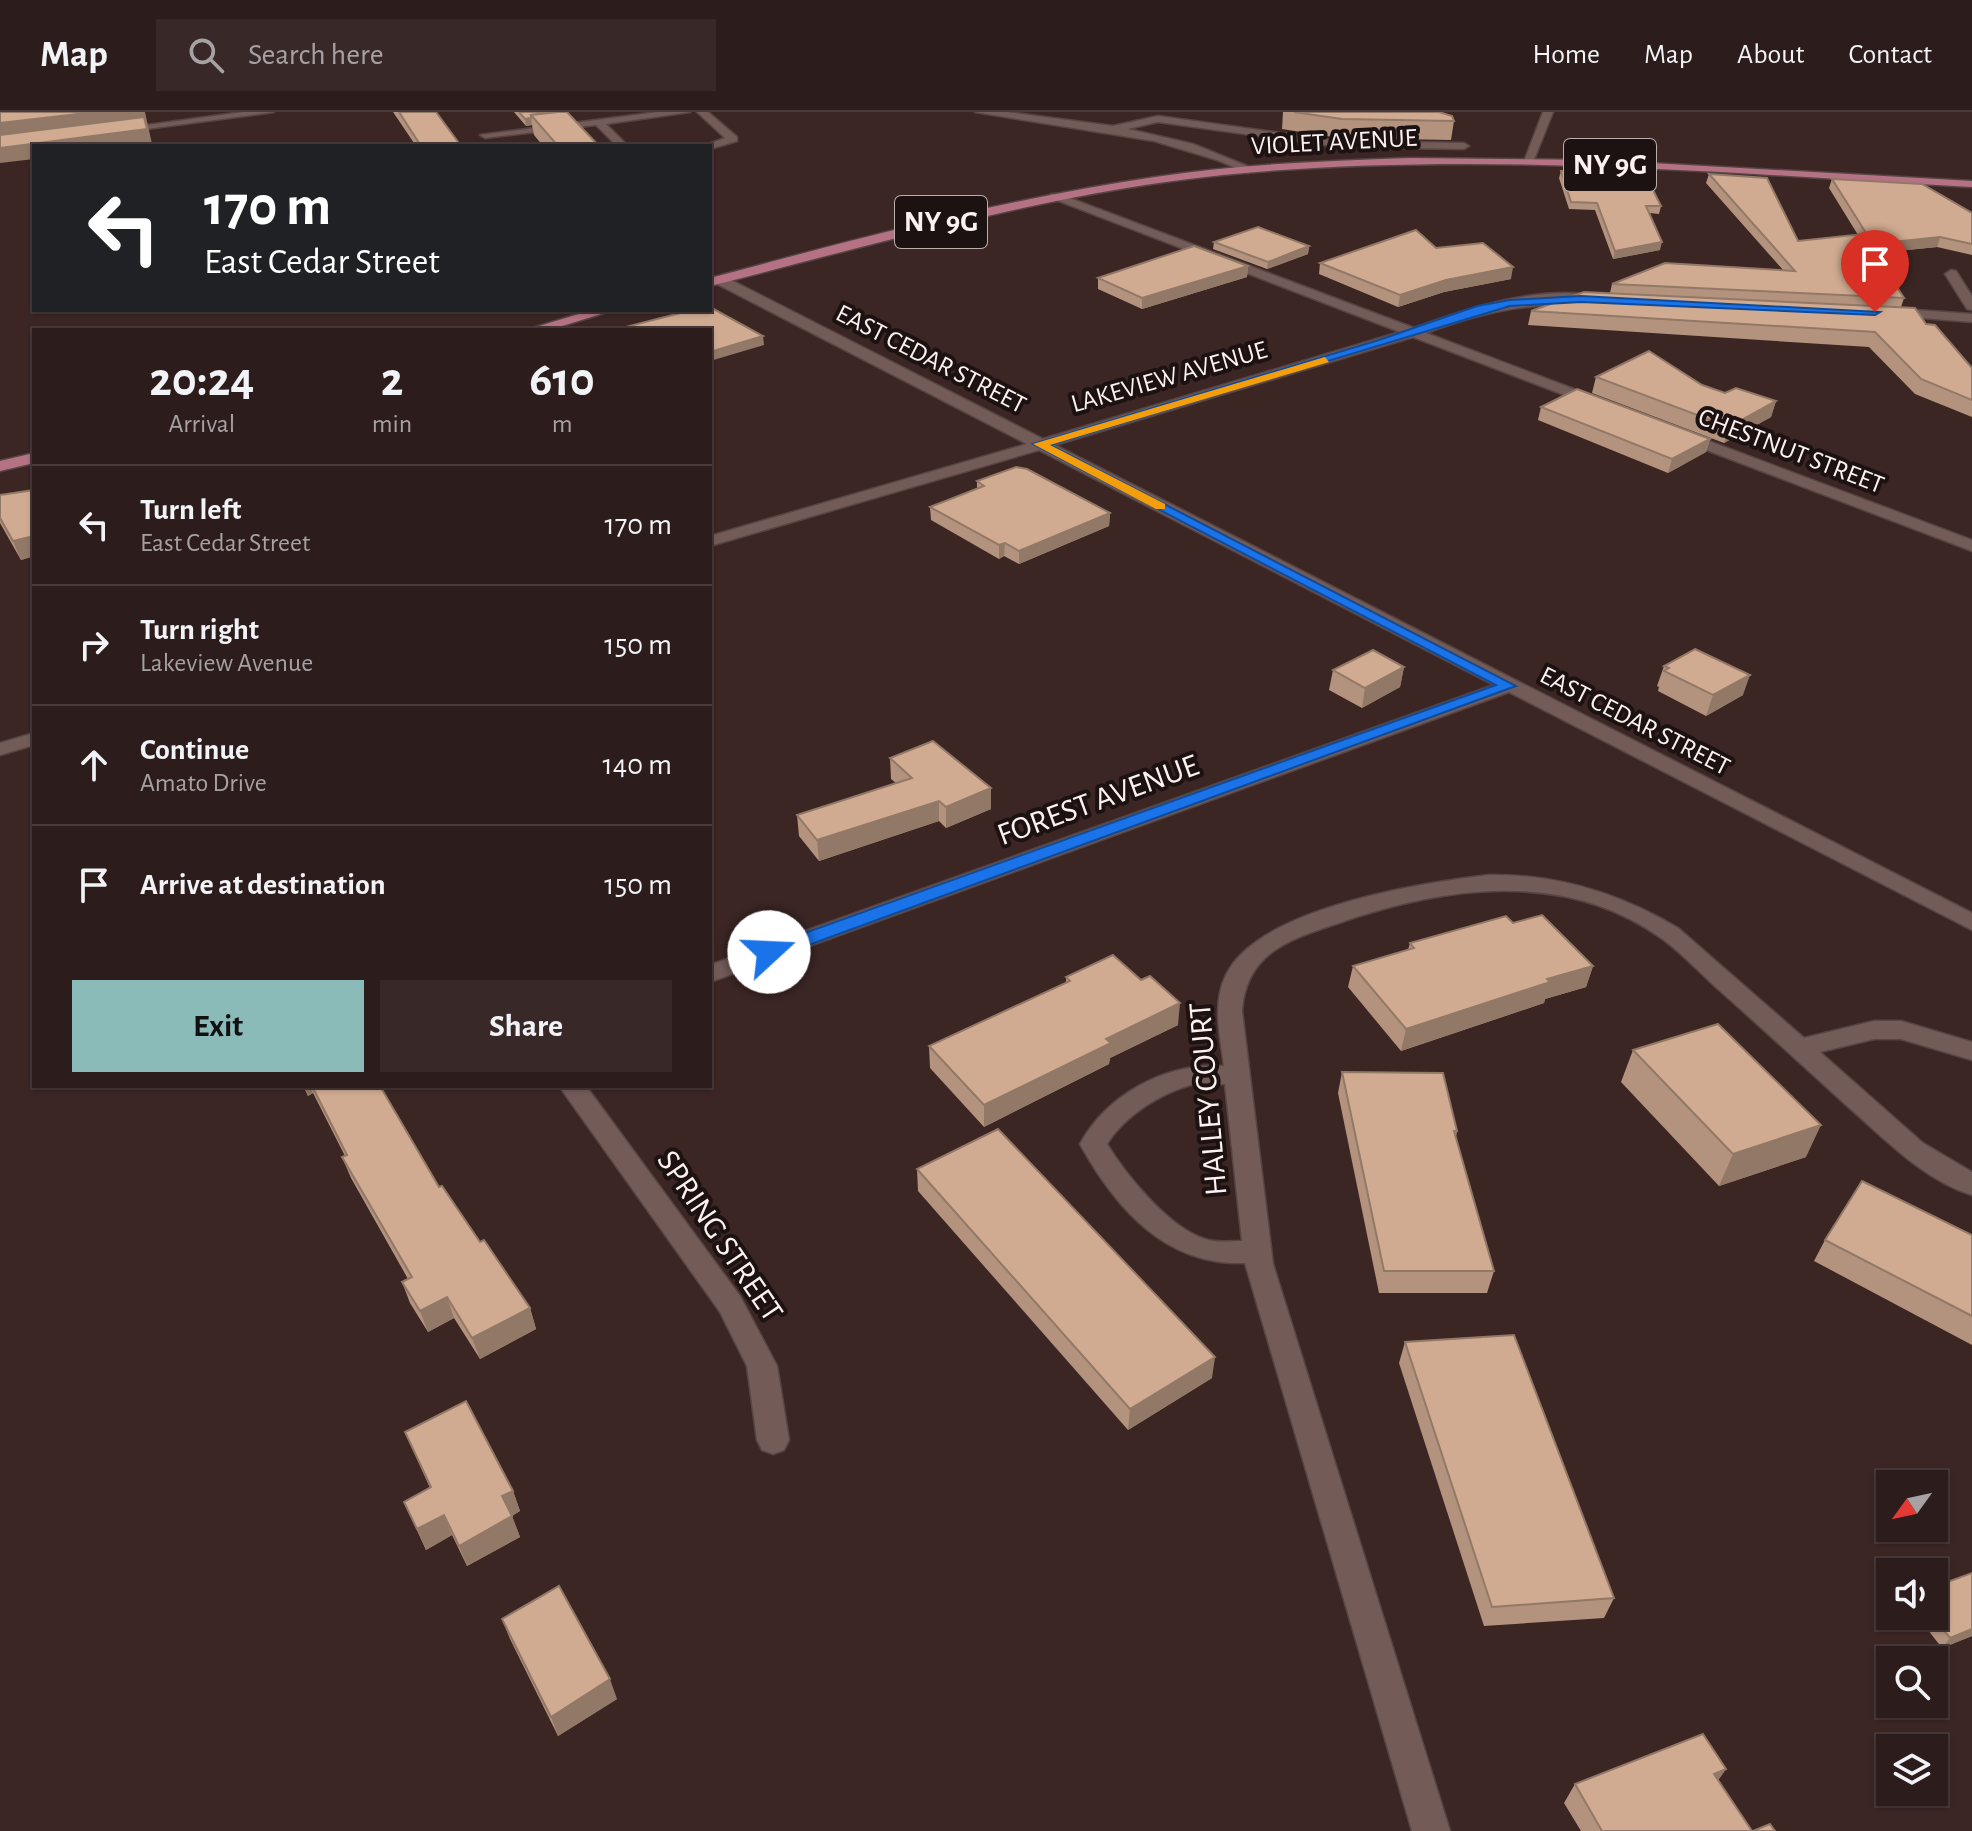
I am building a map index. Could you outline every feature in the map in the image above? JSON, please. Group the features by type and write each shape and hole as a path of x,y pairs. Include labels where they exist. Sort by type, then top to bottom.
{"main road":[{"name":"VIOLET AVENUE","path":"715,281 1055,196 1248,170 1470,161 1527,162 1972,184"},
{"path":"540,328 600,312"},
{"path":"0,466 32,458"}],"street":[{"path":"100,132 269,112"},
{"path":"493,144 485,135 685,112"},
{"path":"702,112 733,139 712,145"},
{"path":"980,112 1194,148 1248,170"},
{"path":"1527,162 1548,112"},
{"path":"1107,131 1158,119 1339,144 1464,146"},
{"path":"598,122 621,144"},
{"path":"1455,129 1470,161"},
{"path":"1055,196 1615,410"},
{"path":"1951,274 1972,306"},
{"name":"EAST CEDAR STREET","path":"715,281 1972,922"},
{"name":"LAKEVIEW AVENUE","path":"712,540 1413,333 1481,308 1510,303 1611,300"},
{"path":"1875,312 1972,318"},
{"name":"CHESTNUT STREET","path":"1659,427 1972,546"},
{"name":"FOREST AVENUE","path":"712,973 1508,686"},
{"path":"0,749 32,740"},
{"name":"HALLEY COURT","path":"1431,1831 1258,1252 1231,985 1259,949 1330,916 1442,890 1511,881 1586,892 1635,911 1670,933 1914,1150 1972,1185"},
{"path":"1799,1048 1874,1030 1901,1030 1972,1051"},
{"path":"1238,1076 1191,1076 1120,1109 1102,1125 1093,1144 1105,1166 1176,1237 1203,1250 1258,1252"},
{"name":"SPRING STREET","path":"573,1088 730,1304 762,1366 773,1440"}],"building":[{"path":"0,112 95,112 0,123"},
{"path":"399,112 436,112 460,144 420,144"},
{"path":"519,112 557,112 531,115 531,118 525,119"},
{"path":"567,112 597,144 556,144 531,115"},
{"path":"1294,112 1439,112 1452,116 1454,121 1342,119"},
{"path":"144,117 147,129 0,148 0,135"},
{"path":"1568,168 1644,172 1661,206 1646,206 1662,242 1615,251 1597,203 1571,202 1561,171 1569,171"},
{"path":"1709,174 1767,178 1798,241 1863,234 1904,298 1612,284 1665,263 1795,271"},
{"path":"1832,179 1922,184 1972,213 1972,244 1940,237 1873,244"},
{"path":"1258,227 1309,246 1268,262 1214,242"},
{"path":"1416,230 1436,248 1483,243 1513,267 1446,280 1400,295 1320,263"},
{"path":"1194,246 1248,266 1142,298 1098,278"},
{"path":"1584,292 1915,308 1926,324 1935,325 1972,368 1972,400 1921,379 1875,332 1531,311"},
{"path":"712,308 763,336 712,351 712,328 622,328 684,312 712,312"},
{"path":"1649,351 1702,385 1725,393 1736,388 1776,401 1729,427 1596,377"},
{"path":"1577,389 1710,439 1672,459 1541,407"},
{"path":"1016,467 1027,469 1110,513 1019,551 1005,543 999,545 930,507 984,486 977,481"},
{"path":"32,490 32,536 13,541 0,518 0,495"},
{"path":"1695,649 1750,675 1713,695 1664,671 1669,668 1664,666"},
{"path":"1373,650 1404,667 1365,688 1333,670"},
{"path":"933,741 991,788 946,807 939,801 817,840 797,815 912,778 890,758"},
{"path":"1542,915 1593,966 1406,1029 1353,966 1414,948 1410,943 1506,916 1513,923"},
{"path":"1113,955 1141,980 1150,976 1180,1003 1106,1039 1111,1043 984,1105 929,1046 1070,981 1066,977"},
{"path":"1718,1024 1821,1125 1733,1154 1633,1050"},
{"path":"1342,1072 1443,1073 1457,1131 1454,1131 1494,1271 1384,1271"},
{"path":"313,1088 381,1088 439,1187 442,1186 480,1242 484,1240 530,1308 472,1338 447,1297 420,1311 402,1282 412,1277 342,1157 347,1155"},
{"path":"998,1129 1215,1357 1130,1409 917,1169"},
{"path":"1862,1181 1972,1235 1972,1316 1825,1240"},
{"path":"1514,1335 1614,1598 1492,1607 1405,1342"},
{"path":"466,1401 513,1491 502,1496 512,1516 459,1546 444,1515 417,1529 404,1502 431,1487 405,1432"},
{"path":"1972,1573 1972,1629 1950,1638 1943,1630 1948,1630 1948,1582"},
{"path":"559,1586 610,1679 551,1717 502,1619"},
{"path":"1703,1734 1726,1769 1714,1774 1752,1831 1602,1831 1575,1784"},
{"path":"1770,1824 1775,1831 1753,1831"}],"slow traffic":[{"path":"1160,507 1039,444 1325,360"}],"route":[{"path":"769,952 1508,686 1039,444 1383,343 1481,308 1510,303 1581,299 1875,312"}]}
